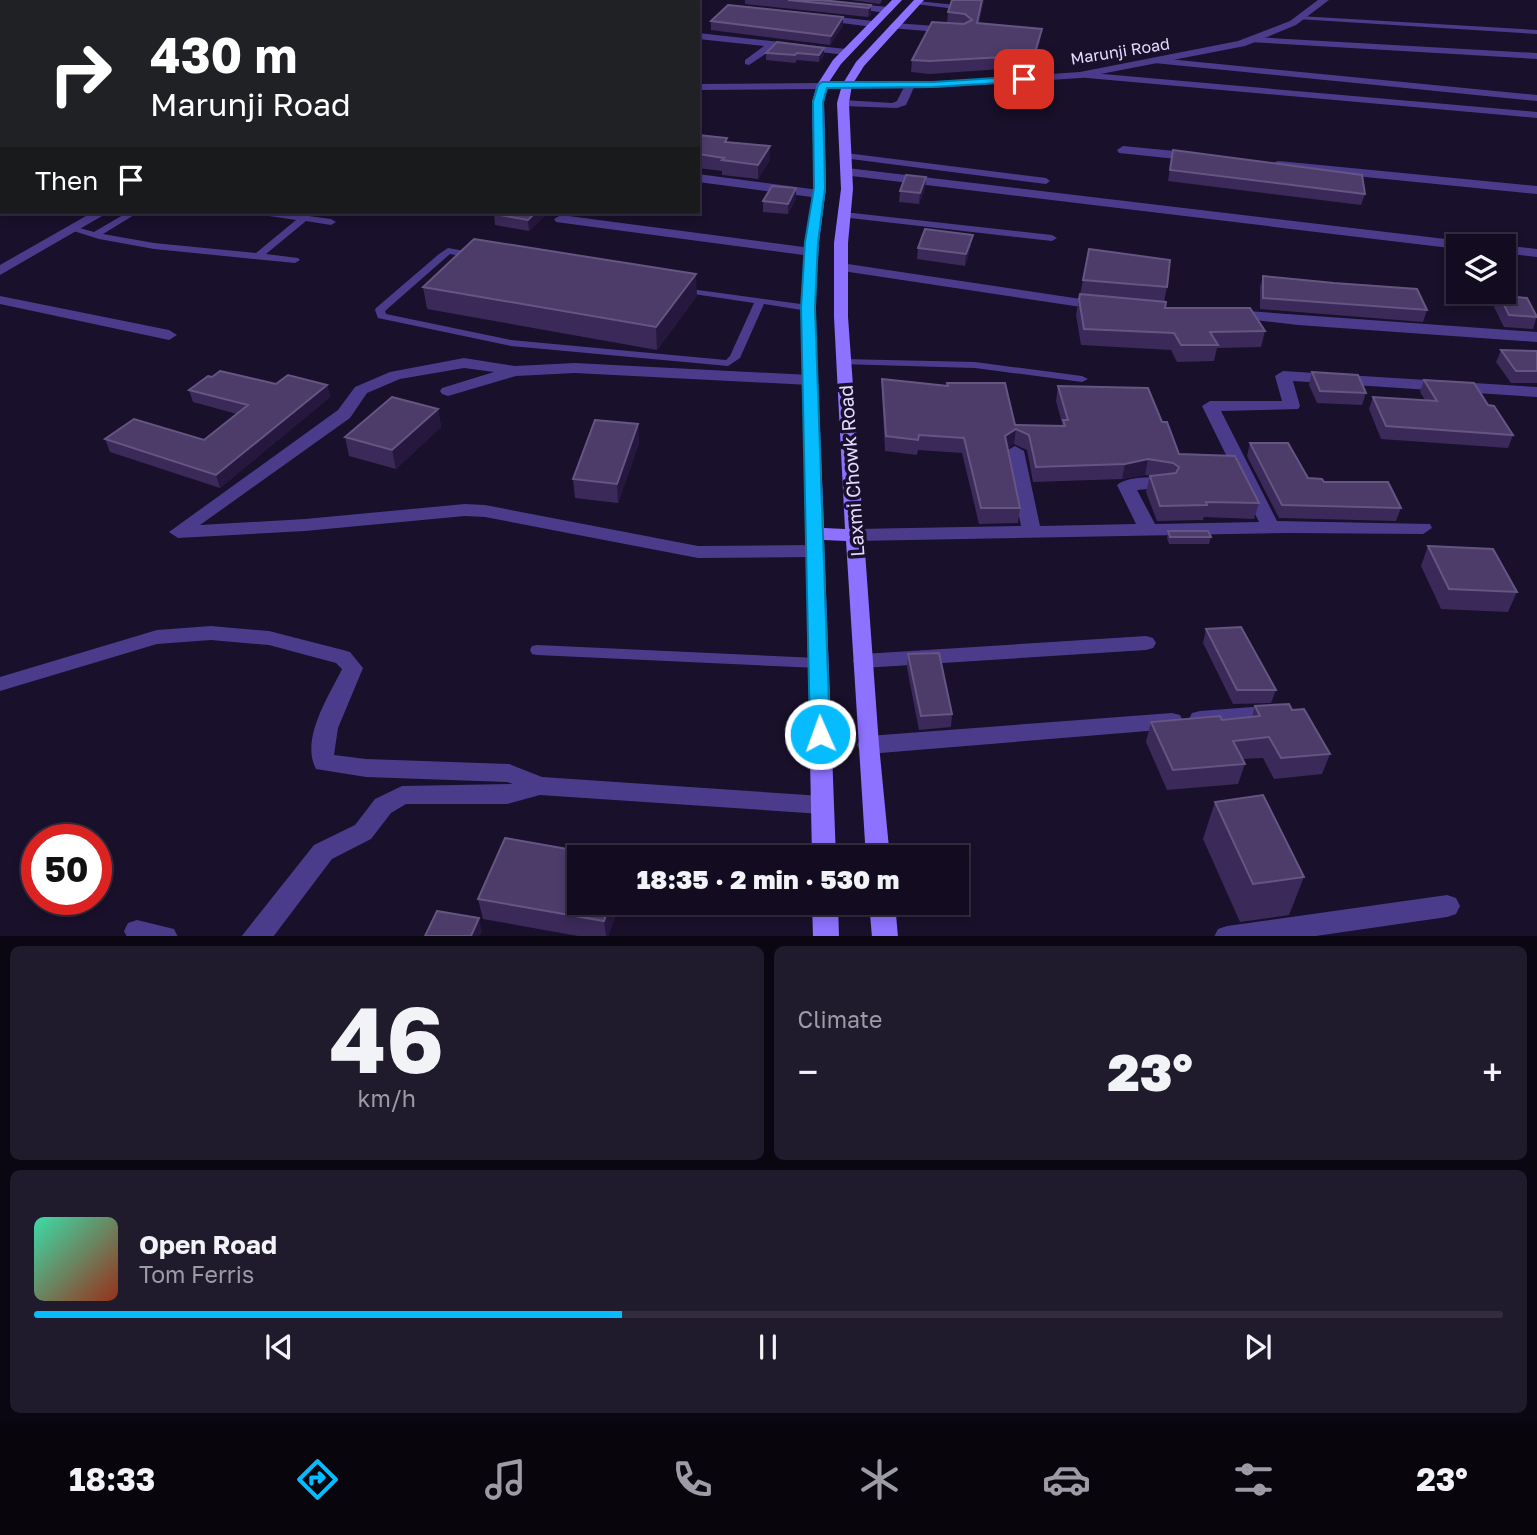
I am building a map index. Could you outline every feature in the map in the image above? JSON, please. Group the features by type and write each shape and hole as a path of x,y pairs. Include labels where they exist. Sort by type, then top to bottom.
{"main road":[{"path":"822,85 846,52 897,0"},
{"path":"847,85 860,64 918,1"},
{"path":"888,10 908,13"},
{"name":"Laxmi Chowk Road","path":"822,85 818,102 819,194 826,267 844,362 877,845"},
{"name":"Laxmi Chowk Road","path":"824,845 808,308 845,215 843,103 847,85"},
{"path":"814,543 856,535"},
{"path":"825,915 826,936"},
{"path":"883,915 885,936"}],"street":[{"name":"Marunji Road","path":"700,87 910,85 1080,75 1253,40 1299,18 1324,0"},
{"path":"832,4 888,10"},
{"path":"806,17 873,24"},
{"path":"894,26 963,31"},
{"path":"700,36 846,52"},
{"path":"1253,40 1537,56"},
{"path":"750,62 774,44"},
{"path":"1158,61 1537,98"},
{"path":"1080,75 1537,115"},
{"path":"843,103 893,106 902,103 910,85"},
{"path":"1123,150 1206,158"},
{"path":"846,164 1446,243"},
{"path":"1261,164 1537,190"},
{"path":"700,178 819,194"},
{"path":"0,271 98,214"},
{"path":"561,219 826,267 1068,303 1121,308"},
{"path":"1516,251 1537,253"},
{"path":"0,300 169,335"},
{"path":"1223,313 1298,321 1537,337"},
{"path":"810,380 575,368 514,371 464,363 396,375 362,390 344,414 178,531 305,525 465,510 485,511 698,552 814,543"},
{"path":"448,391 514,371"},
{"path":"1271,527 1210,406 1292,406 1283,376 1537,392"},
{"path":"1015,451 1032,531"},
{"path":"1148,529 1126,485 1127,482 1164,483"},
{"path":"856,535 1271,527 1423,528"},
{"path":"2,684 158,637 211,633 269,638 343,657 353,668 325,733 321,752 324,763 366,768 509,773 540,786 822,805"},
{"path":"863,661 1146,643"},
{"path":"868,745 1299,712"},
{"path":"254,936 270,923 323,852 363,832 383,806 402,795 507,795 540,786"},
{"path":"1227,936 1447,906"},
{"path":"138,931 165,936"}],"lane":[{"path":"918,1 956,7"},
{"path":"1299,18 1537,32"},
{"path":"846,164 1046,181"},
{"path":"94,236 131,214"},
{"path":"276,214 331,222"},
{"path":"845,215 1052,238"},
{"path":"258,256 304,218"},
{"path":"72,229 145,246 295,260"},
{"path":"487,258 448,251 380,310 382,316 511,343 728,363 735,358 761,301"},
{"path":"674,288 808,308"},
{"path":"844,362 975,365 1082,379"},
{"path":"537,650 818,663"}],"building":[{"path":"788,0 821,0 871,5 869,8"},
{"path":"952,0 982,0 977,23 1042,29 1033,59 1004,57 912,60 932,22 964,24 972,20 965,14 948,12"},
{"path":"728,5 843,17 831,36 711,21"},
{"path":"777,42 824,48 819,55 766,53"},
{"path":"700,135 727,138 725,142 770,146 758,165 722,160 724,158 700,154"},
{"path":"1173,150 1362,175 1365,194 1170,170"},
{"path":"906,175 926,177 920,193 900,191"},
{"path":"772,186 796,188 788,204 763,201"},
{"path":"494,214 534,214 528,220"},
{"path":"925,229 973,235 966,254 918,248"},
{"path":"474,239 696,274 656,327 423,287"},
{"path":"1089,249 1170,260 1167,287 1083,280"},
{"path":"1263,276 1417,289 1427,310 1263,298"},
{"path":"1080,294 1166,302 1165,308 1250,308 1265,331 1210,332 1218,345 1181,345 1174,333 1084,329"},
{"path":"1516,297 1527,298 1537,317 1509,315 1504,304 1516,304"},
{"path":"1501,350 1537,351 1537,371 1516,371"},
{"path":"220,371 276,384 288,375 327,385 216,475 105,439 134,419 204,440 248,405 189,390"},
{"path":"1312,372 1358,375 1366,393 1320,391"},
{"path":"882,379 948,386 947,383 1005,383 1015,425 1065,426 1063,420 1068,420 1058,386 1148,388 1162,422 1167,422 1179,454 1235,456 1259,503 1206,502 1207,505 1160,506 1150,476 1176,473 1179,467 1173,463 1148,459 1125,464 1036,467 1029,435 1016,429 1005,436 1020,508 981,508 964,438 919,435 918,440 886,436"},
{"path":"1424,380 1474,383 1488,405 1494,406 1513,435 1386,426 1373,397 1437,401"},
{"path":"392,397 438,409 392,450 345,437"},
{"path":"595,420 638,424 617,484 573,479"},
{"path":"1250,443 1288,443 1308,478 1322,479 1324,482 1388,482 1401,508 1282,505"},
{"path":"1168,531 1208,531 1211,537 1170,537"},
{"path":"1428,546 1493,549 1517,592 1449,589"},
{"path":"1241,627 1276,690 1237,690 1206,629"},
{"path":"939,653 952,714 921,716 908,654"},
{"path":"1289,704 1292,710 1304,709 1330,754 1281,758 1269,737 1233,741 1245,764 1173,770 1151,722 1220,716 1222,720 1260,716 1255,706"},
{"path":"1263,795 1304,877 1253,884 1215,802"},
{"path":"505,838 567,849 567,915 478,899"},
{"path":"437,911 479,918 471,936 425,936"},
{"path":"570,915 606,915 604,921"}],"route":[{"path":"820,734 808,308 812,242 820,188 818,102 822,85 933,85 1024,79"}]}
